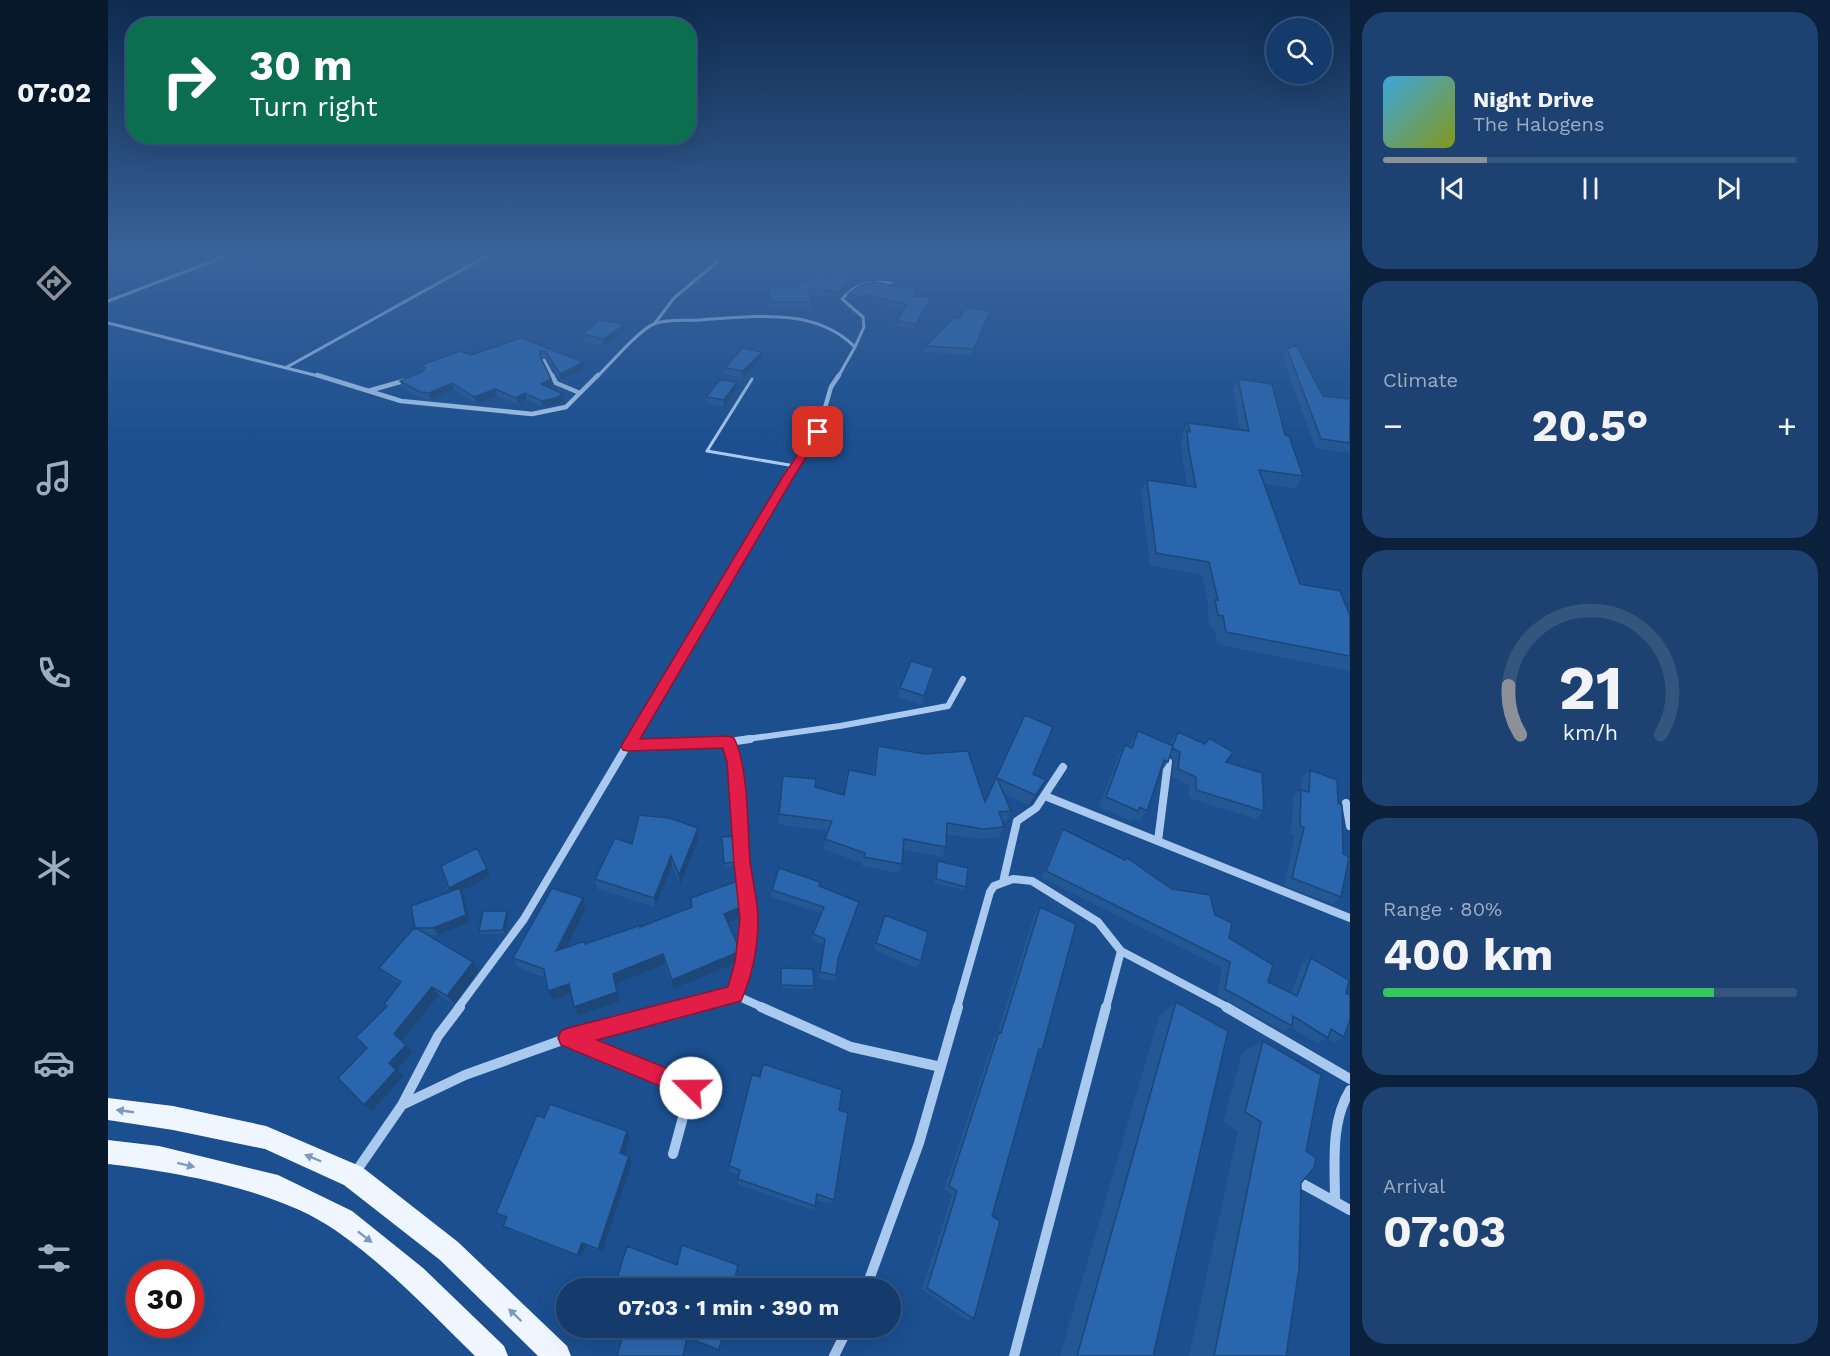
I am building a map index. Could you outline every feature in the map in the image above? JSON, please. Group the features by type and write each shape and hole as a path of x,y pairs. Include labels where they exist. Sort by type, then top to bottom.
{"main road":[{"path":"108,1109 173,1118 266,1138 353,1176 449,1251 557,1356"},
{"path":"108,1152 159,1158 278,1187 343,1220 414,1277 494,1356"}],"street":[{"path":"287,367 375,318"},
{"path":"655,323 657,318"},
{"path":"108,323 287,367 401,401 532,414 566,407 647,328 655,323 721,318"},
{"path":"796,318 827,326 843,335 855,347"},
{"path":"353,1176 402,1105 438,1036 524,919 795,466 818,432 831,387 853,354 864,327 862,318"},
{"path":"544,360 556,383 580,393"},
{"path":"367,391 411,378"},
{"path":"628,746 729,742 948,706 963,679"},
{"path":"729,742 735,762 742,863 749,919 744,962 735,995"},
{"path":"1158,841 1168,762"},
{"path":"1003,882 1017,821 1036,808 1063,767"},
{"path":"1045,796 1350,918"},
{"path":"1346,803 1350,826"},
{"path":"870,1278 919,1143 990,892 994,886 1003,882 1013,879 1032,881 1098,922 1120,951 1229,1008 1350,1079"},
{"path":"1014,1356 1120,951"},
{"path":"402,1105 465,1075 568,1038 735,995 851,1047 941,1067"},
{"path":"568,1038 691,1088 672,1154"},
{"path":"1335,1201 1338,1116 1350,1090"},
{"path":"1285,1186 1290,1183 1301,1183 1350,1210"},
{"path":"834,1356 843,1338"}],"lane":[{"path":"752,379 707,451 795,466"}],"building":[{"path":"899,318 919,318 916,324 897,321"},
{"path":"954,318 987,318 974,349 926,346"},
{"path":"599,320 625,324 603,339 583,334"},
{"path":"521,338 584,362 560,374 546,352 540,351 540,356 551,379 541,384 563,394 542,401 525,393 516,398 495,389 474,397 452,383 429,393 420,392 400,381 422,372 425,368 421,365 460,351 471,355"},
{"path":"1296,345 1323,396 1350,399 1350,443 1321,439 1287,349"},
{"path":"742,348 762,352 743,371 725,368"},
{"path":"1238,379 1272,384 1285,435 1289,436 1303,476 1259,470 1300,584 1340,591 1350,616 1350,656 1226,632 1223,616 1218,615 1215,600 1218,600 1209,562 1156,553 1147,480 1196,487 1189,451 1188,423 1249,431"},
{"path":"720,380 737,382 724,400 706,397"},
{"path":"911,661 934,668 924,696 900,688"},
{"path":"1025,715 1053,727 1033,774 1046,780 1035,795 997,778 1011,811 999,812 1004,827 983,829 947,823 946,847 904,839 902,864 864,857 865,853 825,839 832,821 779,814 783,776 816,779 815,787 844,795 849,770 875,775 878,746 925,754 968,751 985,802"},
{"path":"1138,731 1173,746 1168,762 1164,760 1147,811 1140,807 1138,811 1106,797 1125,745 1132,748"},
{"path":"1178,732 1205,744 1209,738 1233,752 1226,762 1262,773 1264,811 1196,790 1196,777 1178,769 1180,752 1172,748"},
{"path":"1310,770 1337,780 1338,803 1342,805 1343,854 1349,857 1341,897 1292,878 1304,828 1300,826 1301,790 1309,792"},
{"path":"639,815 669,818 698,828 679,875 671,856 654,898 595,879 615,838 632,844"},
{"path":"1063,829 1125,860 1127,858 1172,889 1210,895 1215,915 1232,923 1229,938 1273,965 1268,982 1297,996 1311,958 1349,980 1346,993 1350,995 1350,1019 1344,1037 1331,1029 1328,1038 1293,1016 1292,1026 1225,989 1230,962 1046,871"},
{"path":"736,836 738,862 724,863 722,837"},
{"path":"477,848 487,869 449,888 441,866"},
{"path":"938,861 968,868 966,887 936,879"},
{"path":"779,868 820,882 819,886 859,902 838,959 836,975 820,972 825,939 813,934 824,907 772,890"},
{"path":"737,881 742,890 743,906 724,914 739,948 738,952 672,980 663,954 613,974 617,992 574,1007 569,984 548,991 544,969 513,958 552,888 583,898 556,951 641,925 640,927 692,907 691,898"},
{"path":"460,888 466,915 433,928 415,928 411,906"},
{"path":"1040,907 1076,924 1042,1050 1039,1049 992,1216 1000,1221 974,1319 927,1288 957,1191 949,1186 999,1032 1001,1033"},
{"path":"483,911 507,911 503,930 479,931"},
{"path":"885,915 928,932 921,961 876,943"},
{"path":"413,929 418,929 473,962 447,996 432,987 394,1034 406,1045 389,1063 396,1070 364,1105 338,1078 367,1048 356,1037 387,1006 384,1004 401,982 379,968"},
{"path":"781,968 813,969 814,986 781,985"},
{"path":"1176,1002 1228,1031 1153,1356 1077,1356"},
{"path":"1263,1041 1321,1075 1306,1151 1316,1158 1314,1168 1301,1183 1299,1269 1286,1356 1214,1356 1261,1122 1245,1112"},
{"path":"763,1064 842,1090 839,1110 848,1113 834,1200 817,1194 815,1206 738,1179 740,1170 729,1166 752,1074 760,1077"},
{"path":"550,1104 627,1131 620,1153 629,1156 598,1249 582,1243 577,1255 503,1226 507,1217 496,1213 537,1115 544,1118"},
{"path":"682,1245 738,1265 735,1278 617,1278 627,1246 677,1265"},
{"path":"622,1338 687,1338 683,1356 617,1356"},
{"path":"689,1338 722,1338 719,1350"}],"route":[{"path":"691,1088 568,1038 735,995 744,962 749,919 742,863 735,762 729,742 628,746 787,478 818,432"}]}
